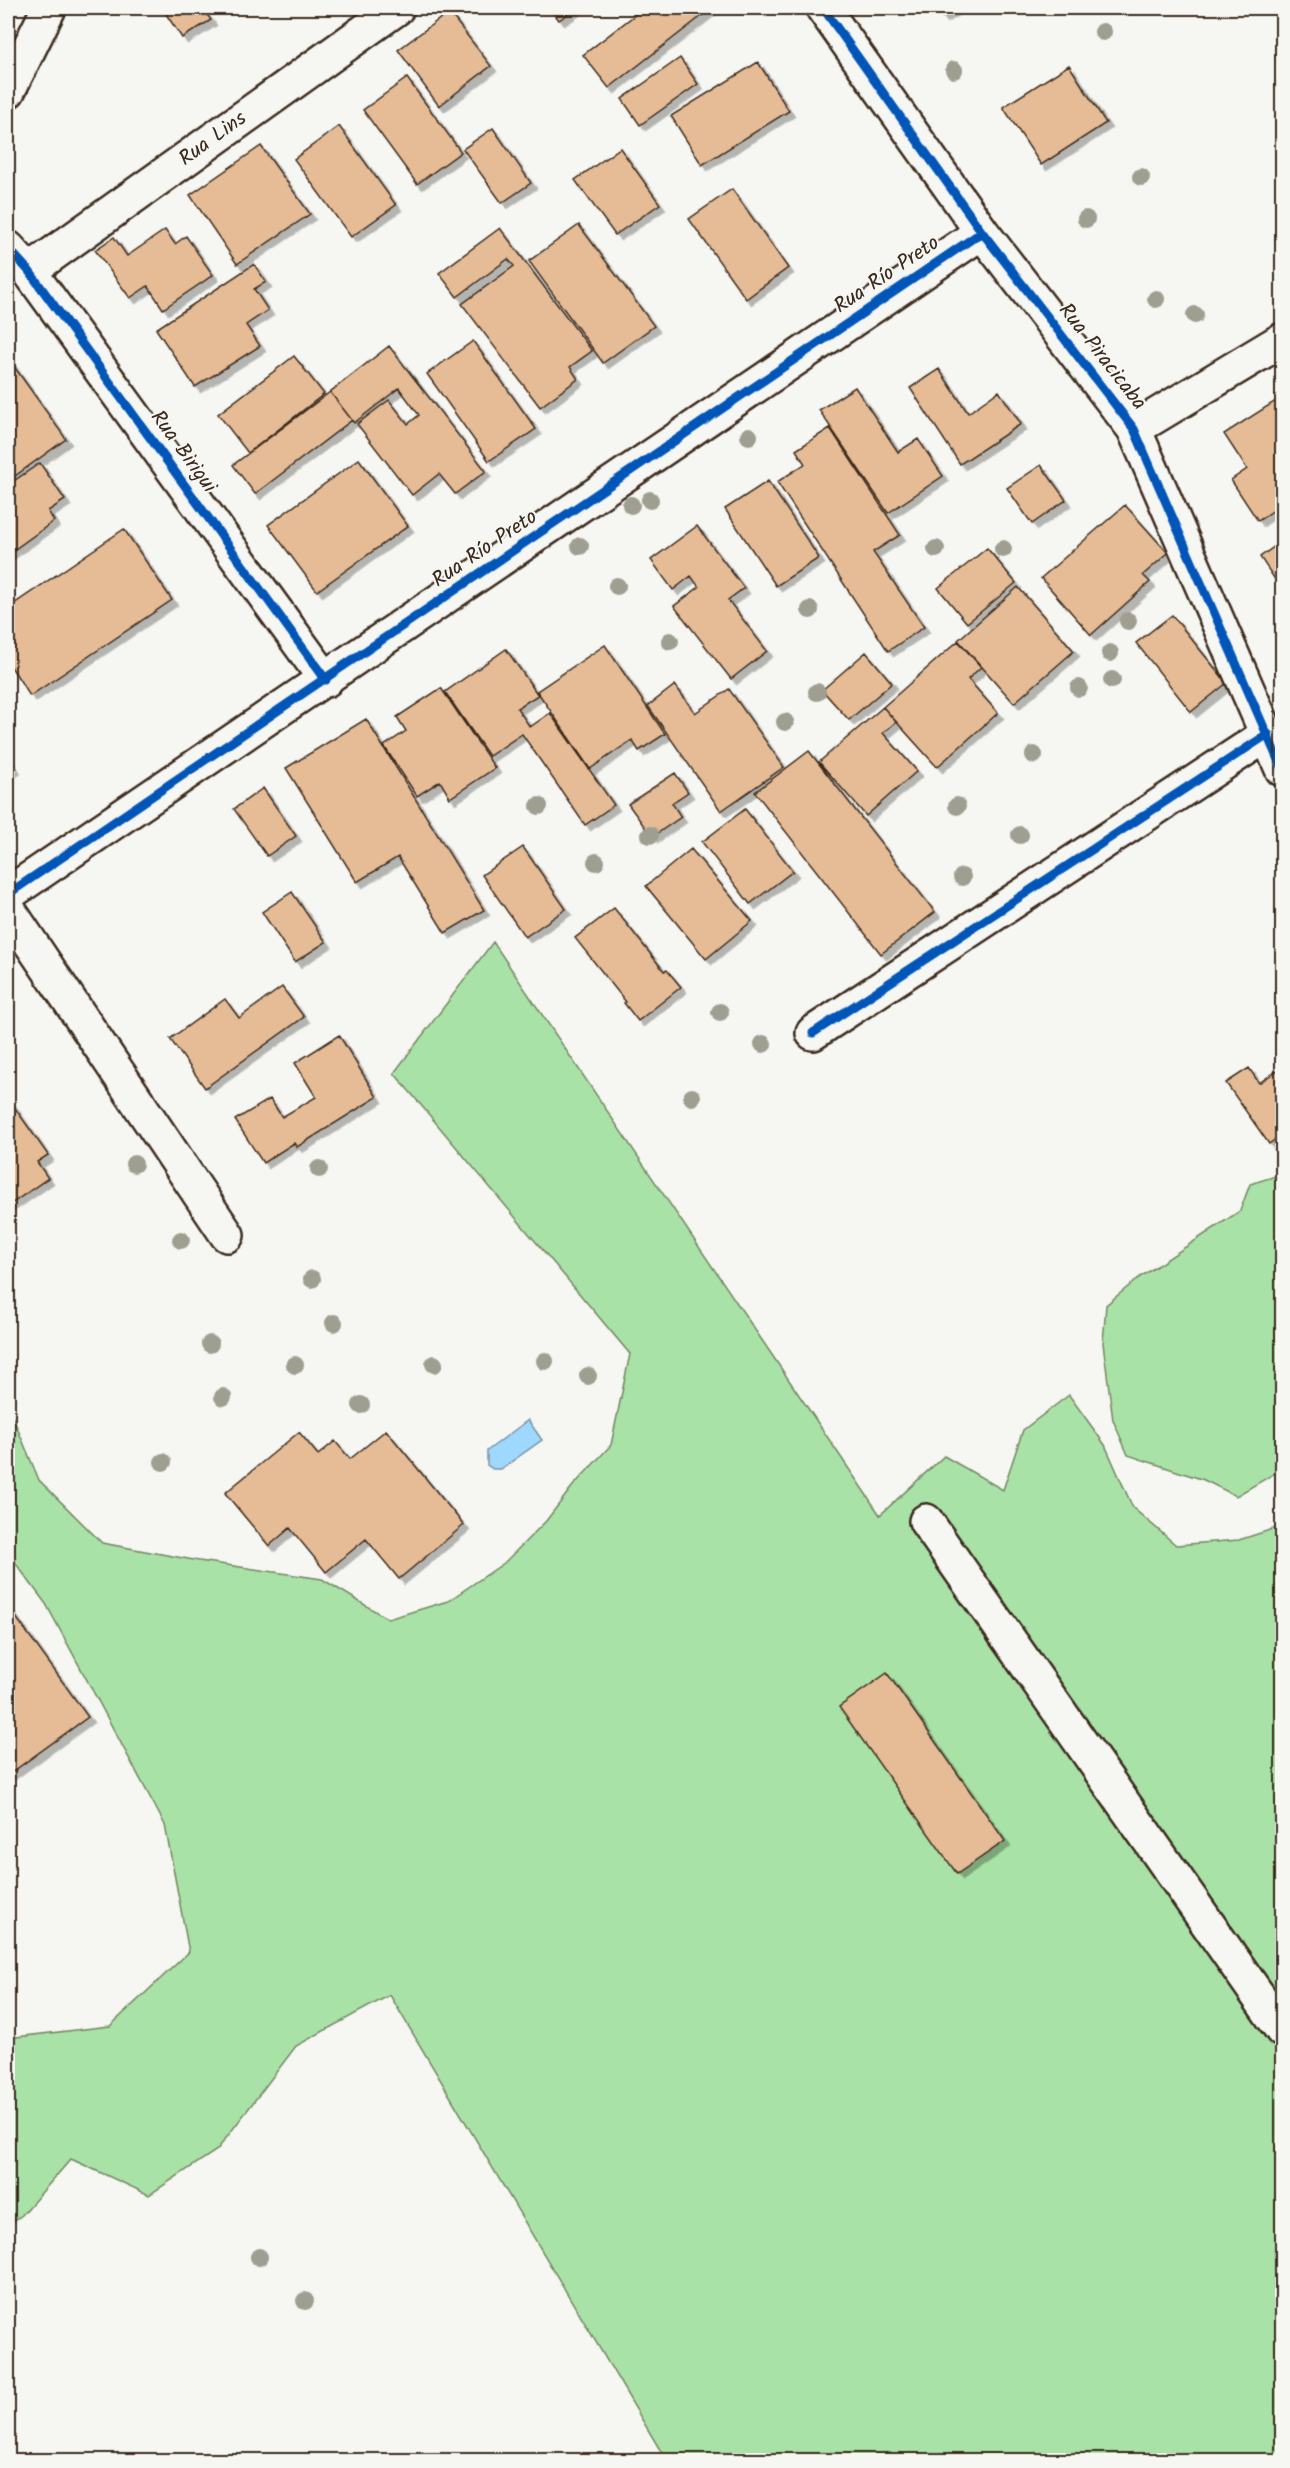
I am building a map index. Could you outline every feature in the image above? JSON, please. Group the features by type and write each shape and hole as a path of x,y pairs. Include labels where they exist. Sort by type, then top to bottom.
{"street":[{"path":"8,88 49,8"},
{"name":"Rua Lins","path":"18,260 397,8"},
{"name":"Rua Piracicaba","path":"824,8 982,232 1134,429 1282,768"},
{"name":"Rua Río Preto","path":"8,894 982,232"},
{"name":"Rua Birigui","path":"18,260 326,680"},
{"path":"1134,429 1282,340"},
{"path":"813,1033 1268,734"},
{"path":"8,909 227,1235"},
{"path":"926,1521 1282,2030"}],"green space":[{"path":"493,942 880,1515 944,1456 1003,1490 1023,1430 1069,1395 1105,1445 1133,1508 1176,1545 1239,1540 1282,1526 1282,2460 666,2460 390,1995 296,2046 217,2150 149,2195 71,2159 22,2215 8,2225 8,2038 110,2026 189,1952 165,1825 46,1604 8,1553 8,1413 13,1418 39,1480 102,1543 199,1561 322,1579 388,1619 448,1601 504,1563 546,1521 572,1487 611,1445 630,1354 394,1073"},
{"path":"1282,1174 1282,1469 1236,1496 1204,1480 1128,1455 1113,1420 1103,1343 1106,1305 1140,1277 1240,1211 1250,1184"}],"water":[{"path":"528,1420 542,1440 501,1469 493,1469 487,1465 487,1451"}],"building":[{"path":"162,8 202,8 211,20 182,38"},
{"path":"550,8 577,8 559,20"},
{"path":"644,8 712,8 609,88 583,55"},
{"path":"936,8 956,8 942,17"},
{"path":"449,12 491,66 439,106 398,50"},
{"path":"680,58 698,84 640,125 622,99"},
{"path":"758,62 789,111 702,165 671,116"},
{"path":"1069,65 1106,123 1041,165 1003,107"},
{"path":"407,78 461,152 417,184 363,110"},
{"path":"339,126 396,205 351,237 294,159"},
{"path":"493,128 531,183 502,203 463,149"},
{"path":"261,146 310,214 237,264 190,195"},
{"path":"620,148 660,204 615,235 575,180"},
{"path":"732,189 788,268 746,299 689,219"},
{"path":"579,225 654,326 603,363 529,261"},
{"path":"500,228 592,351 570,367 578,379 540,407 462,304 514,266 508,259 457,297 439,273"},
{"path":"165,230 175,244 186,236 213,275 163,309 148,286 130,298 95,250 114,237 127,256"},
{"path":"254,264 266,282 254,289 268,310 246,325 260,346 195,387 156,329"},
{"path":"473,341 536,429 489,461 427,374"},
{"path":"389,346 486,471 455,494 439,474 412,495 357,424 389,400 408,424 419,415 399,388 354,423 330,392"},
{"path":"294,356 324,394 248,453 218,414"},
{"path":"8,358 66,439 8,481"},
{"path":"939,369 968,413 999,391 1021,424 960,464 910,388"},
{"path":"855,387 898,452 918,439 943,476 888,513 819,410"},
{"path":"330,392 352,420 255,494 233,465"},
{"path":"1282,397 1282,523 1274,510 1258,521 1231,480 1247,469 1224,434"},
{"path":"830,428 900,535 873,552 924,627 888,651 777,482 805,464 796,450"},
{"path":"359,459 408,526 317,591 268,525"},
{"path":"40,463 65,500 48,511 54,521 8,554 8,485"},
{"path":"1041,465 1066,500 1032,524 1007,488"},
{"path":"768,481 819,558 776,586 725,509"},
{"path":"1125,505 1168,553 1143,575 1150,582 1091,635 1041,578"},
{"path":"697,526 744,588 728,600 767,651 731,679 674,606 699,587 691,576 673,590 651,560"},
{"path":"124,529 172,600 30,696 8,662 8,608"},
{"path":"1282,541 1282,590 1260,557"},
{"path":"987,548 1016,583 967,623 938,588"},
{"path":"1018,587 1074,651 1014,703 958,640"},
{"path":"1172,615 1227,683 1191,712 1136,643"},
{"path":"958,641 981,667 968,679 998,713 937,767 883,707"},
{"path":"605,645 665,734 639,751 632,740 590,769 537,691"},
{"path":"506,649 538,695 517,708 530,727 550,713 614,805 585,825 522,734 489,756 445,692"},
{"path":"866,652 892,683 849,720 822,690"},
{"path":"675,685 695,713 729,689 784,767 721,811 648,706"},
{"path":"441,688 495,768 450,798 440,781 417,796 384,746 406,731 397,717"},
{"path":"883,707 896,722 883,733 917,771 866,816 819,762"},
{"path":"366,719 484,910 445,933 398,857 357,882 286,768"},
{"path":"809,751 935,912 881,954 755,792"},
{"path":"8,757 15,768 8,773"},
{"path":"675,773 688,792 672,803 681,817 652,837 628,804"},
{"path":"263,788 296,836 267,856 234,809"},
{"path":"745,809 793,871 750,904 702,842"},
{"path":"523,847 566,909 525,937 482,875"},
{"path":"691,849 752,921 706,959 646,886"},
{"path":"292,892 326,942 295,962 262,912"},
{"path":"614,908 664,971 667,970 681,987 638,1021 624,1003 626,1002 575,938"},
{"path":"282,987 304,1017 205,1088 170,1039 225,999 239,1018"},
{"path":"339,1035 377,1097 297,1147 294,1143 263,1163 235,1120 270,1099 282,1117 316,1097 295,1063"},
{"path":"1282,1067 1282,1141 1280,1136 1269,1144 1226,1083 1249,1068 1259,1083"},
{"path":"8,1098 48,1155 37,1162 48,1178 8,1206"},
{"path":"386,1430 464,1525 399,1579 366,1539 326,1572 290,1528 269,1546 225,1493 299,1432 318,1455 335,1441 350,1459"},
{"path":"8,1606 88,1717 8,1775"},
{"path":"887,1673 1005,1841 957,1874 839,1707"}],"cycle path":[{"path":"823,8 982,232 1134,429 1282,769"},
{"path":"8,894 982,232"},
{"path":"8,248 29,271 326,680"},
{"path":"813,1033 1268,734"}]}
